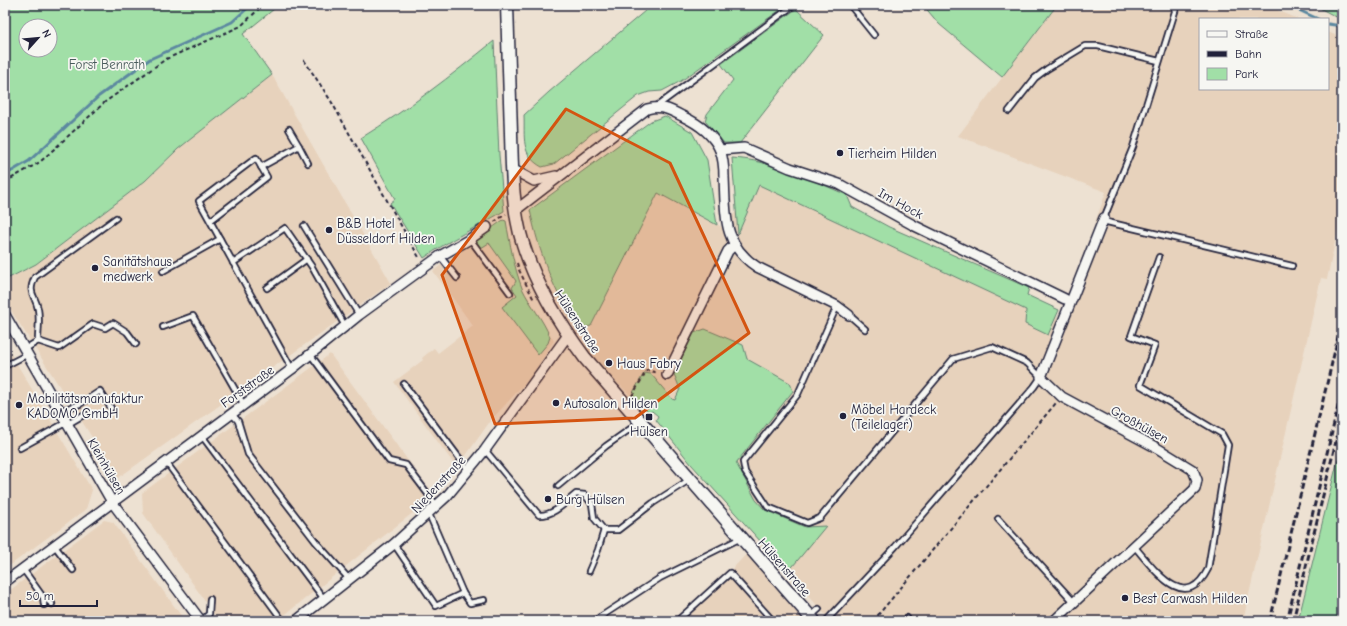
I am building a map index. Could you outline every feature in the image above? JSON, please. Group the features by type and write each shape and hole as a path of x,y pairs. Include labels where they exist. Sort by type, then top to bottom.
{"main road":[{"name":"Hülsenstraße","path":"507,5 512,169 511,212 536,280 568,335 602,378 742,538 814,616"}],"street":[{"path":"511,212 647,109 657,106 666,108 695,122 708,133 720,150 724,168 728,234 734,245 745,259 757,267 837,306 849,315"},
{"name":"Im Hock","path":"720,150 744,148 790,168 839,184 916,226 1065,299"},
{"path":"512,169 534,181 548,179 563,173"},
{"path":"1041,377 1103,219"},
{"name":"Forststraße","path":"5,582 292,369 359,315 440,256 470,239 487,227"},
{"path":"667,375 728,251 734,245"},
{"name":"Kleinhülsen","path":"5,315 112,502 201,621"},
{"name":"Niedenstraße","path":"296,621 394,544 438,506 469,471 485,450 568,335"},
{"name":"Großhülsen","path":"1041,377 1068,403 1193,470 1197,480 1195,489 1054,621"}],"lane":[{"path":"657,106 794,5"},
{"path":"850,5 874,35"},
{"path":"1177,5 1133,147 1103,219 1292,266"},
{"path":"1009,111 1029,84 1041,73 1085,46 1098,46 1159,61"},
{"path":"289,129 308,163"},
{"path":"261,167 299,146"},
{"path":"210,221 267,177 256,158 199,201 233,263 292,369"},
{"path":"38,341 38,309 31,295 31,286 35,277 116,218"},
{"path":"304,226 359,315"},
{"path":"233,263 285,228 306,259 345,326"},
{"path":"163,270 220,239"},
{"path":"470,239 510,293"},
{"path":"440,256 457,278"},
{"path":"1134,546 1170,585 1185,590 1194,587 1202,580 1208,569 1228,445 1222,434 1140,385 1155,345 1131,336 1159,257"},
{"path":"267,288 306,259"},
{"path":"826,621 895,547 1034,387 1041,377 1027,363 992,347 953,359 820,518 807,523 768,507 745,472 743,462 798,394 837,306"},
{"path":"849,315 865,329"},
{"path":"163,326 193,316 244,405"},
{"path":"38,341 59,348 93,324 105,328 113,323 127,332 136,344"},
{"path":"5,366 38,341"},
{"path":"310,354 389,461 406,465 438,506"},
{"path":"404,384 469,471"},
{"path":"60,411 80,404 100,391 111,408"},
{"path":"20,448 85,414"},
{"path":"232,414 238,421 248,454 316,542 349,579"},
{"path":"558,486 606,446 640,422"},
{"path":"202,436 324,599"},
{"path":"485,450 539,515 552,513 576,494 585,495 592,504 594,518 604,530"},
{"path":"166,462 283,621"},
{"path":"604,530 618,530 653,503 691,479"},
{"path":"429,514 463,593 470,603 484,600"},
{"path":"998,518 1074,602"},
{"path":"589,571 598,550 604,530"},
{"path":"594,621 660,578 742,538"},
{"path":"394,544 436,606 463,593"},
{"path":"54,545 73,570"},
{"path":"22,569 43,597 52,604"},
{"path":"677,621 730,573 773,621"},
{"path":"43,597 44,605"},
{"path":"201,621 209,614 210,599"}],"path":[{"path":"5,182 40,162 105,102 166,59 241,26 263,5"},
{"path":"304,60 331,101 425,267"},
{"path":"487,227 511,212"},
{"path":"627,395 631,399 646,370"},
{"path":"873,621 1057,402"}],"highlighted area":[{"path":"566,109 670,163 749,333 635,418 495,424 442,275"}],"shaded area":[{"path":"1057,5 1265,5 1296,18 1199,18 1199,90 1329,90 1329,32 1342,38 1342,210 1327,279 1321,278 1243,621 831,621 691,464 656,420 658,416 652,411 649,413 599,365 586,348 591,326 658,193 722,227 769,176 1059,318 1105,227 1095,223 1106,192 958,136"},
{"path":"272,75 391,283 118,478 5,301 5,281 36,264 145,181 178,149"},
{"path":"503,220 506,221 515,266 523,289 554,341 530,378 491,420 457,468 394,382 423,360 422,358 434,348 438,353 473,326 433,271"},
{"path":"5,344 92,490 86,509 5,569"},
{"path":"330,354 434,496 277,621 219,621 143,513 142,493"},
{"path":"104,520 113,522 185,621 5,621 5,594"},
{"path":"749,551 822,621 684,621"}],"green space":[{"name":"Forst Benrath","path":"5,5 279,5 243,34 272,75 178,149 145,181 36,264 5,280"},
{"path":"652,5 787,5 681,81 662,91 649,92 638,96 554,164 542,167 530,157 527,151 524,138 524,115"},
{"path":"923,5 1057,5 1002,77 939,24"},
{"path":"1314,5 1342,5 1342,20"},
{"path":"796,9 824,35 740,143 724,143 705,121 707,114 733,80 721,64"},
{"path":"494,41 499,155 504,211 453,239 424,258 390,203 395,199 361,138 396,116 429,92"},
{"path":"665,116 692,132 707,160 717,225 658,193 591,326 578,329 569,315 548,272 538,242 530,210 651,121"},
{"path":"732,158 776,167 805,177 847,195 852,207 889,227 1029,288 1027,295 1059,310 1048,335 1025,324 1026,310 759,185 738,234"},
{"path":"503,220 506,221 514,264 522,288 544,324 550,337 548,343 538,355 502,307 517,295 512,288 516,281 489,243 481,248 474,241"},
{"path":"705,329 743,345 747,359 790,383 793,391 736,463 756,500 765,510 805,527 826,526 788,572 691,464 656,420 658,416 652,411 649,413 631,396 644,373 651,374 672,399 675,400 680,389 674,374 694,333"},
{"path":"1342,443 1342,621 1298,621"}],"waterway":[{"path":"5,175 29,161 99,96 150,59 232,22 251,5"},
{"path":"1288,5 1316,18"},
{"path":"1329,24 1342,26"}],"railway":[{"path":"1270,621 1342,321"},
{"path":"1287,621 1342,390"},
{"path":"1293,621 1342,416"}],"place":[{"name":"Tierheim Hilden","path":"840,153"},
{"name":"B&B Hotel Düsseldorf Hilden","path":"329,230"},
{"name":"Sanitätshaus medwerk","path":"95,268"},
{"name":"Haus Fabry","path":"609,363"},
{"name":"Autosalon Hilden","path":"556,403"},
{"name":"Mobilitätsmanufaktur KADOMO GmbH","path":"19,405"},
{"name":"Möbel Hardeck (Teilelager)","path":"843,416"},
{"name":"Hülsen","path":"649,417"},
{"name":"Burg Hülsen","path":"548,499"},
{"name":"Best Carwash Hilden","path":"1125,598"}]}
